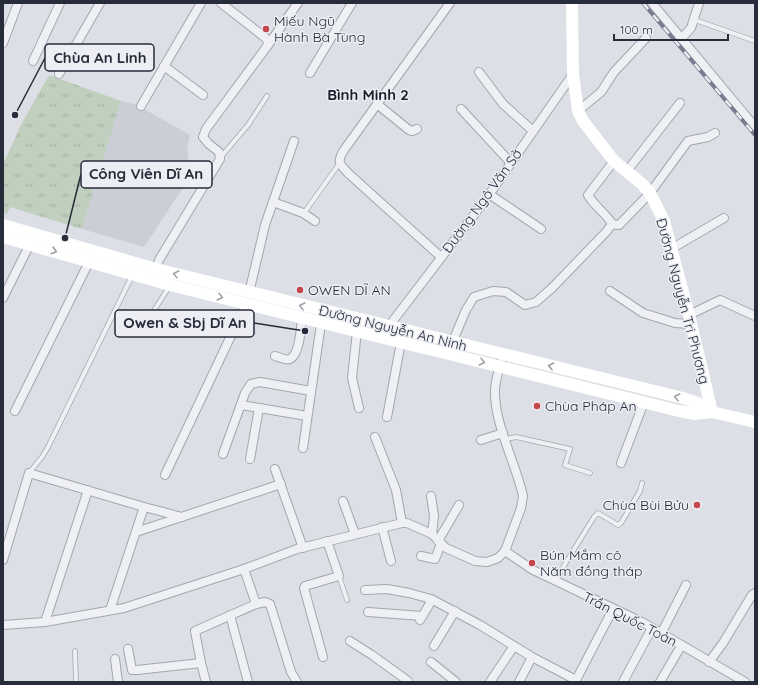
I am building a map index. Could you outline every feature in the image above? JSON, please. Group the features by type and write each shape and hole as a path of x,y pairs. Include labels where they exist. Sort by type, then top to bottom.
{"main road":[{"name":"Đường Nguyễn Tri Phương","path":"572,3 574,74 578,111 583,121 614,161 650,193 664,221 712,412"},
{"name":"Đường Nguyễn An Ninh","path":"3,225 154,275 322,316 389,326 452,343 683,398 698,403 712,412"},
{"name":"Đường Nguyễn An Ninh","path":"3,237 133,275 154,275 170,285 247,298 302,317 322,316 358,331 500,367 689,413 712,412 755,422"}],"street":[{"path":"3,43 18,3"},
{"path":"33,61 60,3"},
{"path":"59,74 100,3"},
{"path":"142,106 201,3"},
{"path":"222,3 267,39 268,45"},
{"path":"154,275 159,260 220,159 219,152 203,137 206,129 298,3"},
{"path":"310,73 352,3"},
{"path":"441,257 349,174 339,164 339,158 450,3"},
{"path":"652,3 755,127"},
{"path":"681,38 691,28 695,20 699,3"},
{"path":"578,111 601,92 614,72 646,38"},
{"path":"164,66 203,95"},
{"path":"480,72 503,104 533,131"},
{"name":"Đường Ngô Văn Sở","path":"389,326 490,194 574,74"},
{"path":"627,171 680,103"},
{"path":"377,104 410,131 417,129"},
{"path":"461,109 512,163"},
{"path":"612,224 619,224 650,193 688,141 708,137 714,132"},
{"path":"165,475 247,298 265,225 294,141"},
{"path":"612,224 610,219 590,199 588,195 614,161"},
{"path":"490,194 541,229"},
{"path":"273,202 303,214 315,221"},
{"path":"671,249 724,218"},
{"path":"452,343 466,310 474,297 493,291 506,292 525,305 536,302 552,288 612,224"},
{"path":"3,298 30,244"},
{"path":"16,411 89,262"},
{"path":"610,291 643,313 675,323 690,320 720,300 755,316"},
{"path":"303,448 322,316"},
{"path":"275,356 286,360 294,356 298,345 302,317"},
{"path":"358,331 352,378 359,408"},
{"path":"387,416 401,342"},
{"path":"3,625 45,622 124,608 303,548 402,523 408,523 432,534 446,548 474,561 487,562 498,558 505,551 521,508 523,496 499,420 495,392 504,355"},
{"path":"223,454 245,394 251,384 260,382 311,391"},
{"path":"620,463 644,402"},
{"path":"241,405 308,416"},
{"path":"250,459 259,408"},
{"path":"481,440 504,436"},
{"path":"375,437 396,490 402,523"},
{"path":"275,469 303,548"},
{"path":"3,560 29,473 182,517"},
{"path":"136,532 281,484"},
{"path":"45,622 88,490"},
{"path":"431,496 434,516 432,534"},
{"path":"343,501 354,534"},
{"path":"421,556 435,559 440,543 459,505"},
{"path":"110,610 144,507"},
{"path":"382,527 391,561"},
{"path":"323,657 304,588 305,586 339,576 327,542"},
{"name":"Trần Quốc Toản","path":"505,551 533,570 652,628 744,682"},
{"path":"244,569 256,604"},
{"path":"661,634 686,585"},
{"path":"365,590 387,589 409,592 431,599 455,611 575,681 613,609"},
{"path":"709,662 723,643 752,594 755,593"},
{"path":"368,612 421,618 431,599"},
{"path":"206,682 195,631 256,604 265,602 270,604 291,672 297,682"},
{"path":"434,646 455,611"},
{"path":"230,615 248,682"},
{"path":"623,682 652,628"},
{"path":"350,641 372,655 408,681 407,682"},
{"path":"490,682 514,646"},
{"path":"660,682 682,646"},
{"path":"128,649 130,666 132,670 201,663"},
{"path":"519,682 532,657"},
{"path":"115,659 118,682"},
{"path":"431,662 456,682"}],"lane":[{"path":"695,20 755,41"},
{"path":"220,159 248,126 267,96"},
{"path":"303,214 339,164"},
{"path":"29,473 48,447 133,275"},
{"path":"153,312 170,285"},
{"path":"504,436 516,437 570,449 565,465 590,473"},
{"path":"556,581 594,517 598,513 618,525 621,523 640,491 642,483"},
{"path":"339,576 347,600"},
{"path":"75,652 76,682"}],"shaded area":[{"path":"121,101 137,105 190,135 187,148 190,177 144,247 82,229"}],"green space":[{"path":"49,75 121,101 82,229 10,207 7,214 3,213 3,164 22,123"}],"railway":[{"path":"643,3 755,135"}],"place":[{"name":"Miếu Ngũ Hành Bà Tùng","path":"266,29"},
{"name":"Chùa An Linh","path":"15,115"},
{"name":"Công Viên Dĩ An","path":"65,238"},
{"name":"OWEN DĨ AN","path":"300,290"},
{"name":"Owen & Sbj Dĩ An","path":"305,331"},
{"name":"Chùa Pháp An","path":"537,406"},
{"name":"Chùa Bùi Bửu","path":"697,505"},
{"name":"Bún Mắm cô Năm đồng tháp","path":"532,563"}],"district":[{"name":"Bình Minh 2","path":"368,95"}]}
